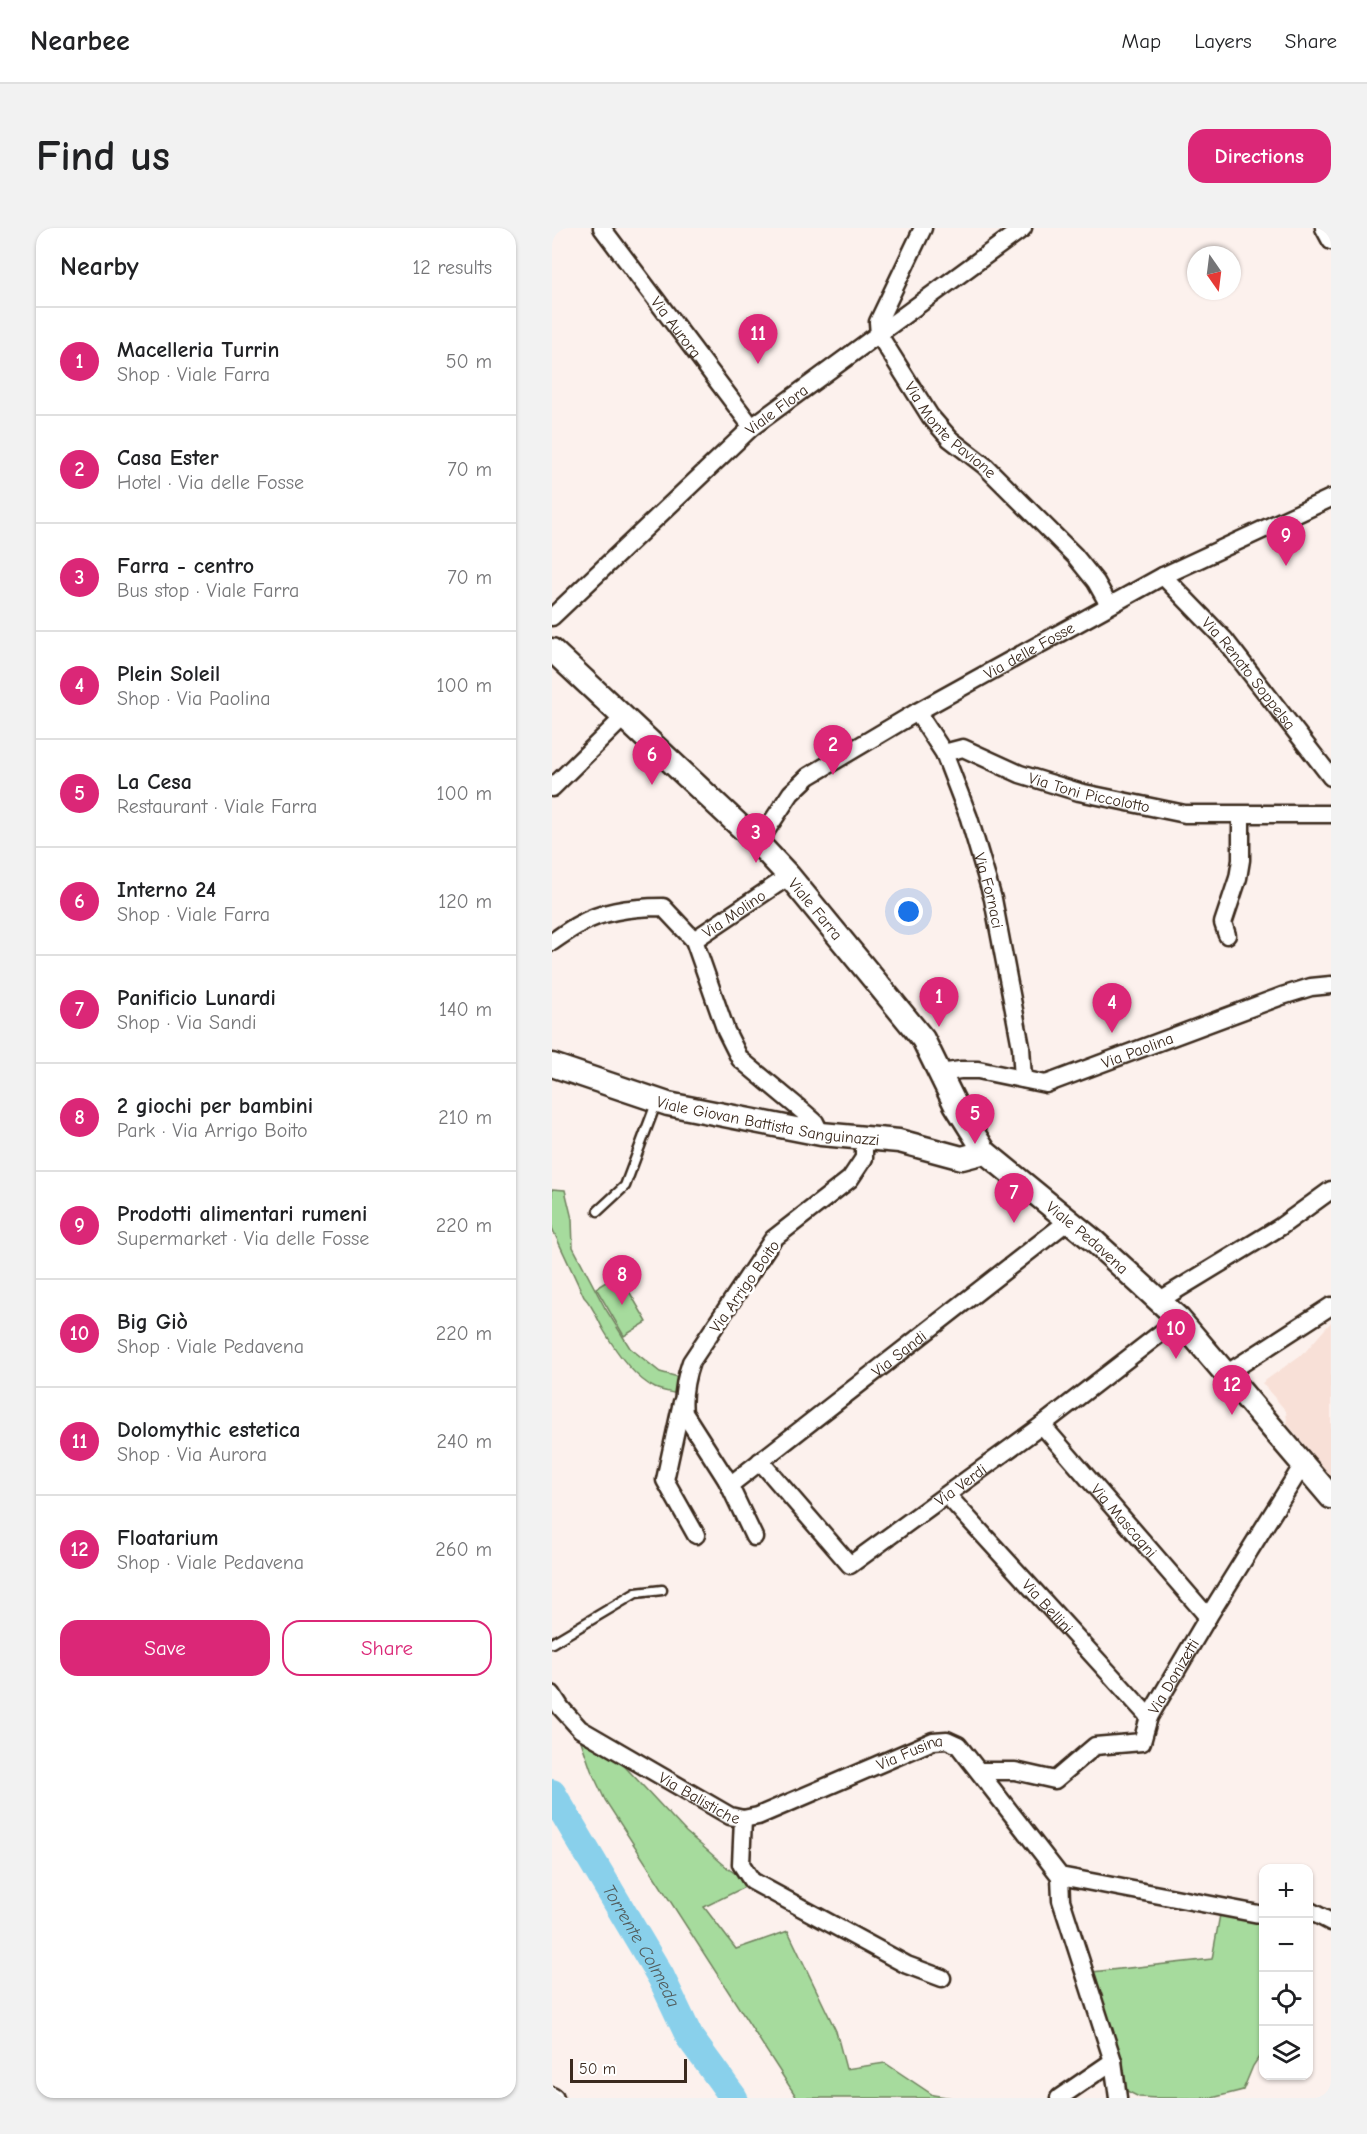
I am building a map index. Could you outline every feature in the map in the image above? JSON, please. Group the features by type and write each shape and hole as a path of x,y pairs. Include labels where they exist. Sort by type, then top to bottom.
{"main road":[{"name":"Viale Farra","path":"552,650 758,843 789,876 923,1039 963,1117 985,1152"},
{"name":"Viale Giovan Battista Sanguinazzi","path":"552,1065 658,1101 820,1134 899,1141 962,1158 985,1152"},
{"name":"Viale Pedavena","path":"985,1152 1095,1242 1160,1300 1304,1463 1331,1497"}],"street":[{"name":"Via Aurora","path":"602,228 752,427"},
{"path":"879,335 878,322 923,228"},
{"name":"Viale Flora","path":"552,617 752,427 1023,228"},
{"path":"1324,228 1331,241"},
{"name":"Via Monte Pavione","path":"879,335 930,416 950,439 986,466 1075,556 1096,582 1109,606"},
{"name":"Via delle Fosse","path":"758,843 791,793 809,776 917,712 1163,576 1331,498"},
{"name":"Via Renato Soppelsa","path":"1163,576 1224,639 1331,777"},
{"name":"Via Fornaci","path":"917,712 944,753 969,818 993,899 1021,1047 1023,1079"},
{"path":"552,788 623,718"},
{"name":"Via Toni Piccolotto","path":"944,753 963,748 1020,774 1100,796 1185,814 1331,814"},
{"path":"1227,935 1223,922 1238,878 1241,860 1240,815"},
{"name":"Via Molino","path":"552,942 581,923 617,911 646,907 663,908 694,940 789,876"},
{"path":"694,940 726,1032 740,1059 806,1114 814,1122 820,1134"},
{"name":"Via Paolina","path":"941,1073 978,1070 1046,1084 1282,996 1311,987 1331,985"},
{"name":"Via Arrigo Boito","path":"753,1537 728,1480 684,1413 685,1381 691,1362 773,1239 850,1179 864,1158 864,1138"},
{"path":"1160,1300 1280,1227 1331,1191"},
{"name":"Via Sandi","path":"728,1480 760,1461 1068,1221"},
{"path":"1226,1374 1331,1306"},
{"name":"Via Verdi","path":"760,1461 850,1565 1042,1425 1179,1319"},
{"name":"Via Arrigo Boito","path":"684,1395 666,1480 696,1535"},
{"name":"Via Mascagni","path":"1042,1425 1208,1617"},
{"name":"Via Donizetti","path":"979,1771 1015,1771 1056,1780 1095,1746 1142,1742 1149,1717 1304,1463"},
{"name":"Via Bellini","path":"947,1496 1149,1717"},
{"name":"Via Balistiche","path":"552,1694 580,1729 730,1816 743,1820 741,1864 752,1881 907,1965 942,1978"},
{"name":"Via Fusina","path":"743,1820 758,1816 933,1741 947,1740 958,1745 1060,1876"},
{"path":"1118,2098 1113,2061 1061,1900 1060,1876 1259,1914"},
{"path":"1313,1913 1331,1922"},
{"path":"1059,2098 1113,2061"}],"lane":[{"path":"598,1211 625,1186 658,1101"},
{"path":"552,1643 636,1593 662,1590"}],"shaded area":[{"path":"1331,1322 1331,1478 1287,1423 1286,1411 1262,1383 1305,1352"}],"green space":[{"path":"552,1189 565,1190 572,1219 573,1247 605,1308 630,1348 660,1372 682,1378 677,1394 655,1388 639,1377 625,1362 608,1337 584,1297 552,1228"},
{"path":"619,1274 647,1322 624,1336 596,1288"},
{"path":"581,1741 614,1755 686,1832 730,1870 751,1884 704,1907 736,1949 788,1931 836,2031 846,2069 885,2063 933,2095 953,2098 797,2098 605,1800"},
{"path":"1221,1909 1259,1915 1259,2057 1243,2090 1212,2098 1157,2098 1139,2097 1125,2090 1092,1972 1212,1959"}],"waterway":[{"name":"Torrente Colmeda","path":"552,1793 661,1977 690,2038 734,2098"}],"place":[{"name":"Dolomythic estetica","path":"758,364"},
{"name":"Prodotti alimentari rumeni","path":"1286,566"},
{"name":"Casa Ester","path":"833,775"},
{"name":"Interno 24","path":"652,785"},
{"name":"Farra - centro","path":"756,863"},
{"name":"Macelleria Turrin","path":"939,1027"},
{"name":"Plein Soleil","path":"1112,1033"},
{"name":"La Cesa","path":"975,1144"},
{"name":"Panificio Lunardi","path":"1014,1223"},
{"name":"2 giochi per bambini","path":"622,1305"},
{"name":"Big Giò","path":"1176,1359"},
{"name":"Floatarium","path":"1232,1415"}]}
